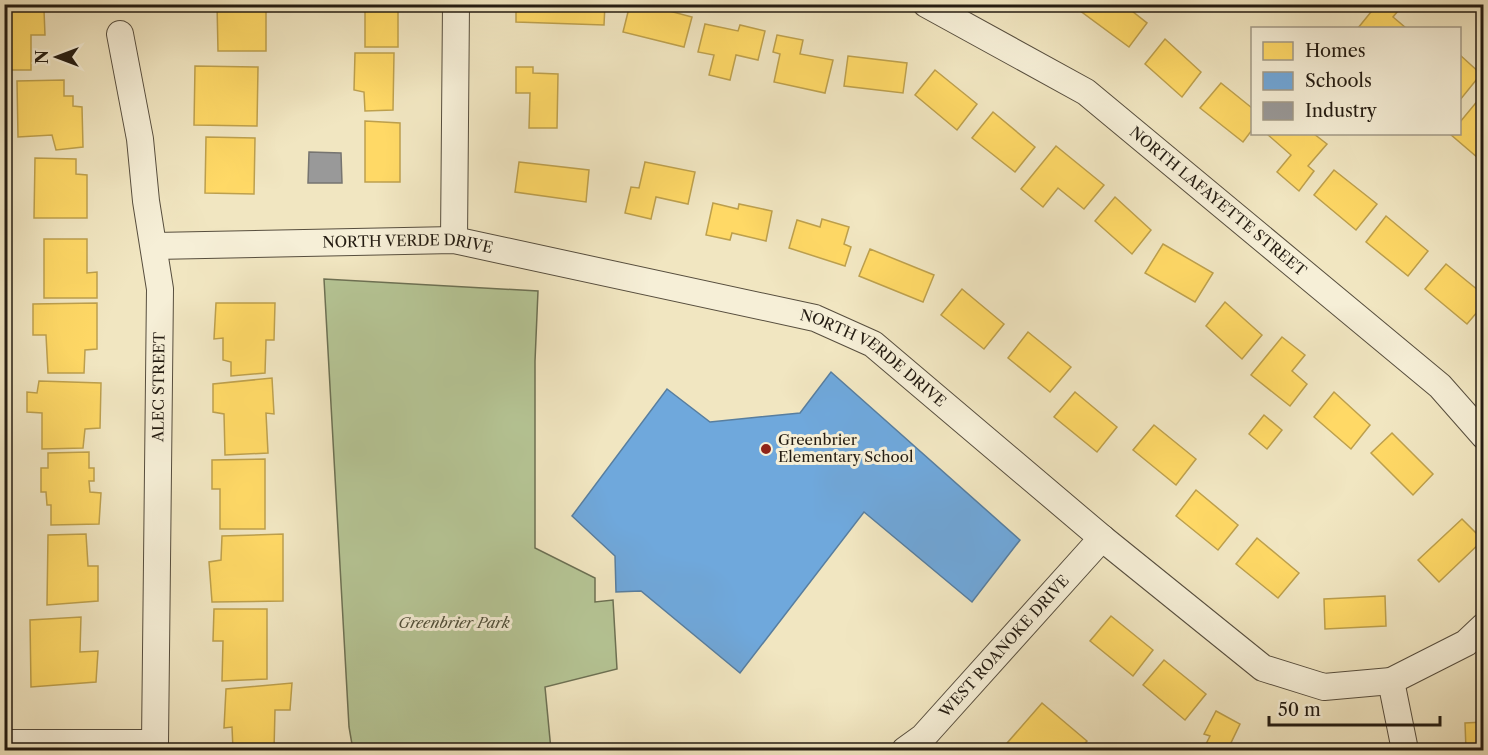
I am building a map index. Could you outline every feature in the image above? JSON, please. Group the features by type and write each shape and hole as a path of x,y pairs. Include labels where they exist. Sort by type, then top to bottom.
{"street":[{"path":"454,240 456,4"},
{"name":"NORTH LAFAYETTE STREET","path":"926,4 1086,92 1440,386 1484,436"},
{"name":"ALEC STREET","path":"4,743 155,743 160,290 146,201 140,139 120,34"},
{"name":"NORTH VERDE DRIVE","path":"154,246 454,240 815,318 873,344 1101,538 1263,668 1324,687 1391,681 1466,643 1484,626"},
{"name":"WEST ROANOKE DRIVE","path":"905,750 923,737 1101,538"},
{"path":"1391,681 1405,750"}],"green space":[{"name":"Greenbrier Park","path":"324,279 538,291 535,361 535,548 595,578 595,602 613,600 617,669 545,687 551,750 353,750 349,727"}],"building: Homes":[{"path":"217,4 266,4 266,51 218,51"},
{"path":"365,4 398,4 398,47 365,47"},
{"path":"516,4 605,4 604,25 516,22"},
{"path":"630,4 643,4 692,17 684,47 623,32"},
{"path":"1083,4 1123,4 1147,23 1129,47 1079,10"},
{"path":"1373,4 1400,4 1402,6 1393,17 1405,27 1359,27 1375,7"},
{"path":"4,10 44,10 45,35 31,35 31,70 4,70"},
{"path":"705,24 738,31 740,25 765,31 758,60 736,55 730,80 709,75 714,55 698,52"},
{"path":"777,35 803,40 800,54 833,60 825,93 774,82 780,54 773,52"},
{"path":"1165,39 1201,72 1182,97 1145,64"},
{"path":"355,53 394,53 393,110 365,111 364,92 354,90"},
{"path":"848,56 907,63 903,93 844,86"},
{"path":"1461,56 1481,74 1461,99"},
{"path":"195,66 258,67 257,126 194,125"},
{"path":"516,67 533,67 533,73 558,74 557,128 529,128 530,93 516,93"},
{"path":"935,70 977,104 957,130 915,95"},
{"path":"64,80 64,96 73,96 73,106 82,107 83,147 56,150 52,135 18,137 17,81"},
{"path":"1221,83 1251,107 1251,131 1243,142 1200,108"},
{"path":"1484,93 1484,151 1478,158 1451,135 1461,135 1461,121"},
{"path":"993,112 1035,147 1015,172 972,138"},
{"path":"365,121 400,123 400,182 365,182"},
{"path":"1268,135 1315,135 1327,144 1308,166 1314,171 1299,191 1277,172 1291,155"},
{"path":"206,137 255,138 254,194 205,193"},
{"path":"1056,146 1104,185 1084,209 1058,188 1043,207 1021,189"},
{"path":"35,158 76,159 76,174 87,175 87,218 34,218"},
{"path":"519,162 589,170 586,202 515,192"},
{"path":"645,162 695,172 688,204 656,197 651,219 625,213 631,187 639,188"},
{"path":"1334,170 1377,204 1356,230 1314,195"},
{"path":"1115,197 1151,230 1132,254 1095,221"},
{"path":"713,203 738,209 739,204 772,211 766,241 732,233 730,240 706,235"},
{"path":"1386,216 1428,251 1408,276 1366,242"},
{"path":"822,219 849,227 844,244 851,247 845,266 789,248 797,220 820,227"},
{"path":"44,239 87,239 87,273 97,272 97,298 44,298"},
{"path":"1163,244 1213,273 1195,302 1145,273"},
{"path":"870,249 934,275 923,302 859,276"},
{"path":"1446,264 1484,295 1484,304 1467,324 1425,289"},
{"path":"962,289 1004,324 984,349 941,315"},
{"path":"1225,302 1262,335 1242,359 1206,326"},
{"path":"97,303 97,349 85,350 84,373 48,373 46,335 33,335 33,304"},
{"path":"216,303 275,303 274,340 266,340 265,373 231,376 231,362 223,360 223,338 214,339"},
{"path":"1028,332 1071,367 1050,392 1008,358"},
{"path":"1282,337 1305,355 1292,371 1307,384 1290,406 1251,375"},
{"path":"272,378 274,414 266,413 268,453 225,455 224,414 213,412 213,384"},
{"path":"39,381 101,383 100,428 85,429 83,448 42,449 42,413 27,412 27,392 37,393"},
{"path":"1075,392 1117,427 1097,452 1054,417"},
{"path":"1334,392 1370,425 1351,449 1314,417"},
{"path":"1264,415 1282,430 1267,449 1249,434"},
{"path":"1154,425 1196,459 1176,485 1133,450"},
{"path":"1392,433 1433,474 1413,495 1371,453"},
{"path":"89,452 89,468 94,468 94,481 89,481 90,492 101,493 99,524 51,525 51,505 47,505 46,492 41,492 41,468 48,468 48,453"},
{"path":"265,459 265,529 220,529 220,489 212,489 212,460"},
{"path":"1196,490 1238,525 1218,550 1176,516"},
{"path":"1462,519 1483,540 1439,582 1418,560"},
{"path":"86,534 88,566 98,566 98,601 47,605 48,535"},
{"path":"283,534 283,601 212,602 209,562 221,560 222,536"},
{"path":"1257,538 1299,573 1278,598 1236,564"},
{"path":"1385,596 1386,626 1325,629 1324,599"},
{"path":"214,609 267,609 267,679 222,681 223,641 213,641"},
{"path":"1111,616 1153,650 1133,676 1090,641"},
{"path":"81,617 80,652 98,651 96,682 31,687 30,620"},
{"path":"1164,660 1206,694 1185,720 1143,685"},
{"path":"292,683 290,710 275,710 274,750 233,750 232,727 224,728 226,689"},
{"path":"1042,703 1087,741 1079,750 1001,750"},
{"path":"1216,711 1240,724 1230,745 1240,750 1203,750 1210,736 1204,734"},
{"path":"1484,722 1484,750 1466,750 1465,723"}],"building: Schools":[{"path":"831,372 1020,540 972,602 864,512 740,673 641,591 616,592 615,556 572,516 667,389 710,422 800,413"}],"building: Industry":[{"path":"309,152 341,153 342,183 308,183"}],"place":[{"name":"Greenbrier Elementary School","path":"766,449"}]}
